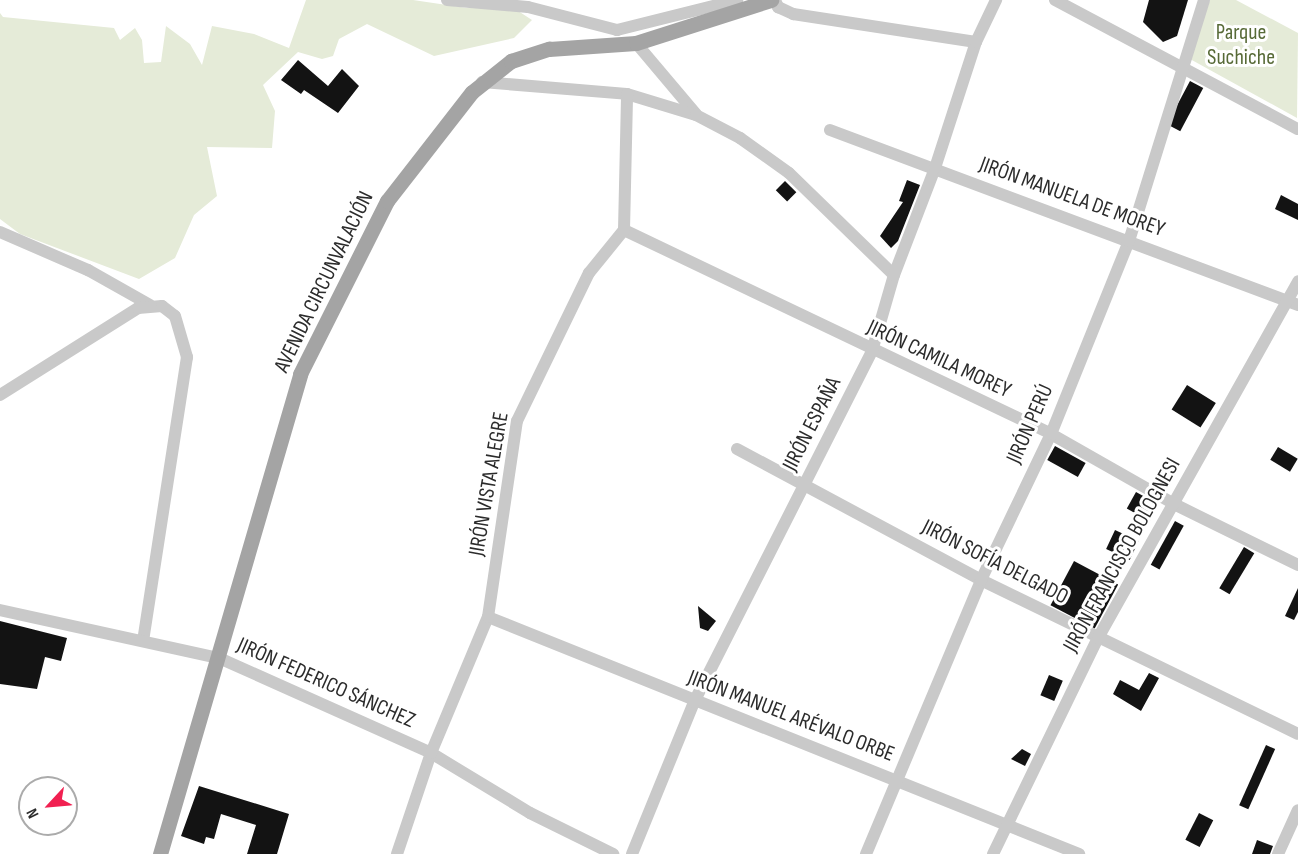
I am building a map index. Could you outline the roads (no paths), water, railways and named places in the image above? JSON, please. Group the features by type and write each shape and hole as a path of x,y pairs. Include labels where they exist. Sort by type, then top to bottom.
{"main road":[{"name":"AVENIDA CIRCUNVALACIÓN","path":"160,854 300,374 387,201 482,82 511,61 549,49 636,43 773,0"}],"street":[{"path":"450,0 528,7 618,30 737,0"},
{"path":"773,0 778,7 793,14 976,42"},
{"name":"JIRÓN ESPAÑA","path":"632,854 694,702 872,351 894,275 935,168 976,42 996,0"},
{"path":"1055,0 1298,129"},
{"name":"JIRÓN PERÚ","path":"866,854 981,580 1051,434 1129,241 1181,67 1204,0"},
{"path":"636,43 696,115"},
{"path":"482,82 627,94 696,115 740,138 789,174 894,275"},
{"path":"624,230 627,94"},
{"name":"JIRÓN MANUELA DE MOREY","path":"830,129 1293,302"},
{"name":"JIRÓN CAMILA MOREY","path":"624,230 872,351 1051,434 1174,504 1298,565"},
{"name":"JIRÓN VISTA ALEGRE","path":"397,854 431,753 488,617 517,422 589,273 624,230"},
{"path":"0,232 88,270 150,305"},
{"name":"JIRÓN FRANCISCO BOLOGNESI","path":"993,854 1098,638 1293,302 1298,280"},
{"path":"0,395 138,308 150,305 162,306 175,316 187,357 143,641"},
{"name":"JIRÓN SOFÍA DELGADO","path":"737,450 806,483 981,580 1298,734"},
{"name":"JIRÓN FEDERICO SÁNCHEZ","path":"0,610 219,657 431,753 531,813 613,854"},
{"name":"JIRÓN MANUEL ARÉVALO ORBE","path":"488,617 694,702 1008,823 1079,854"},
{"path":"1278,854 1298,810"}],"park label":[{"name":"Parque Suchiche","path":"1241,44"}]}
